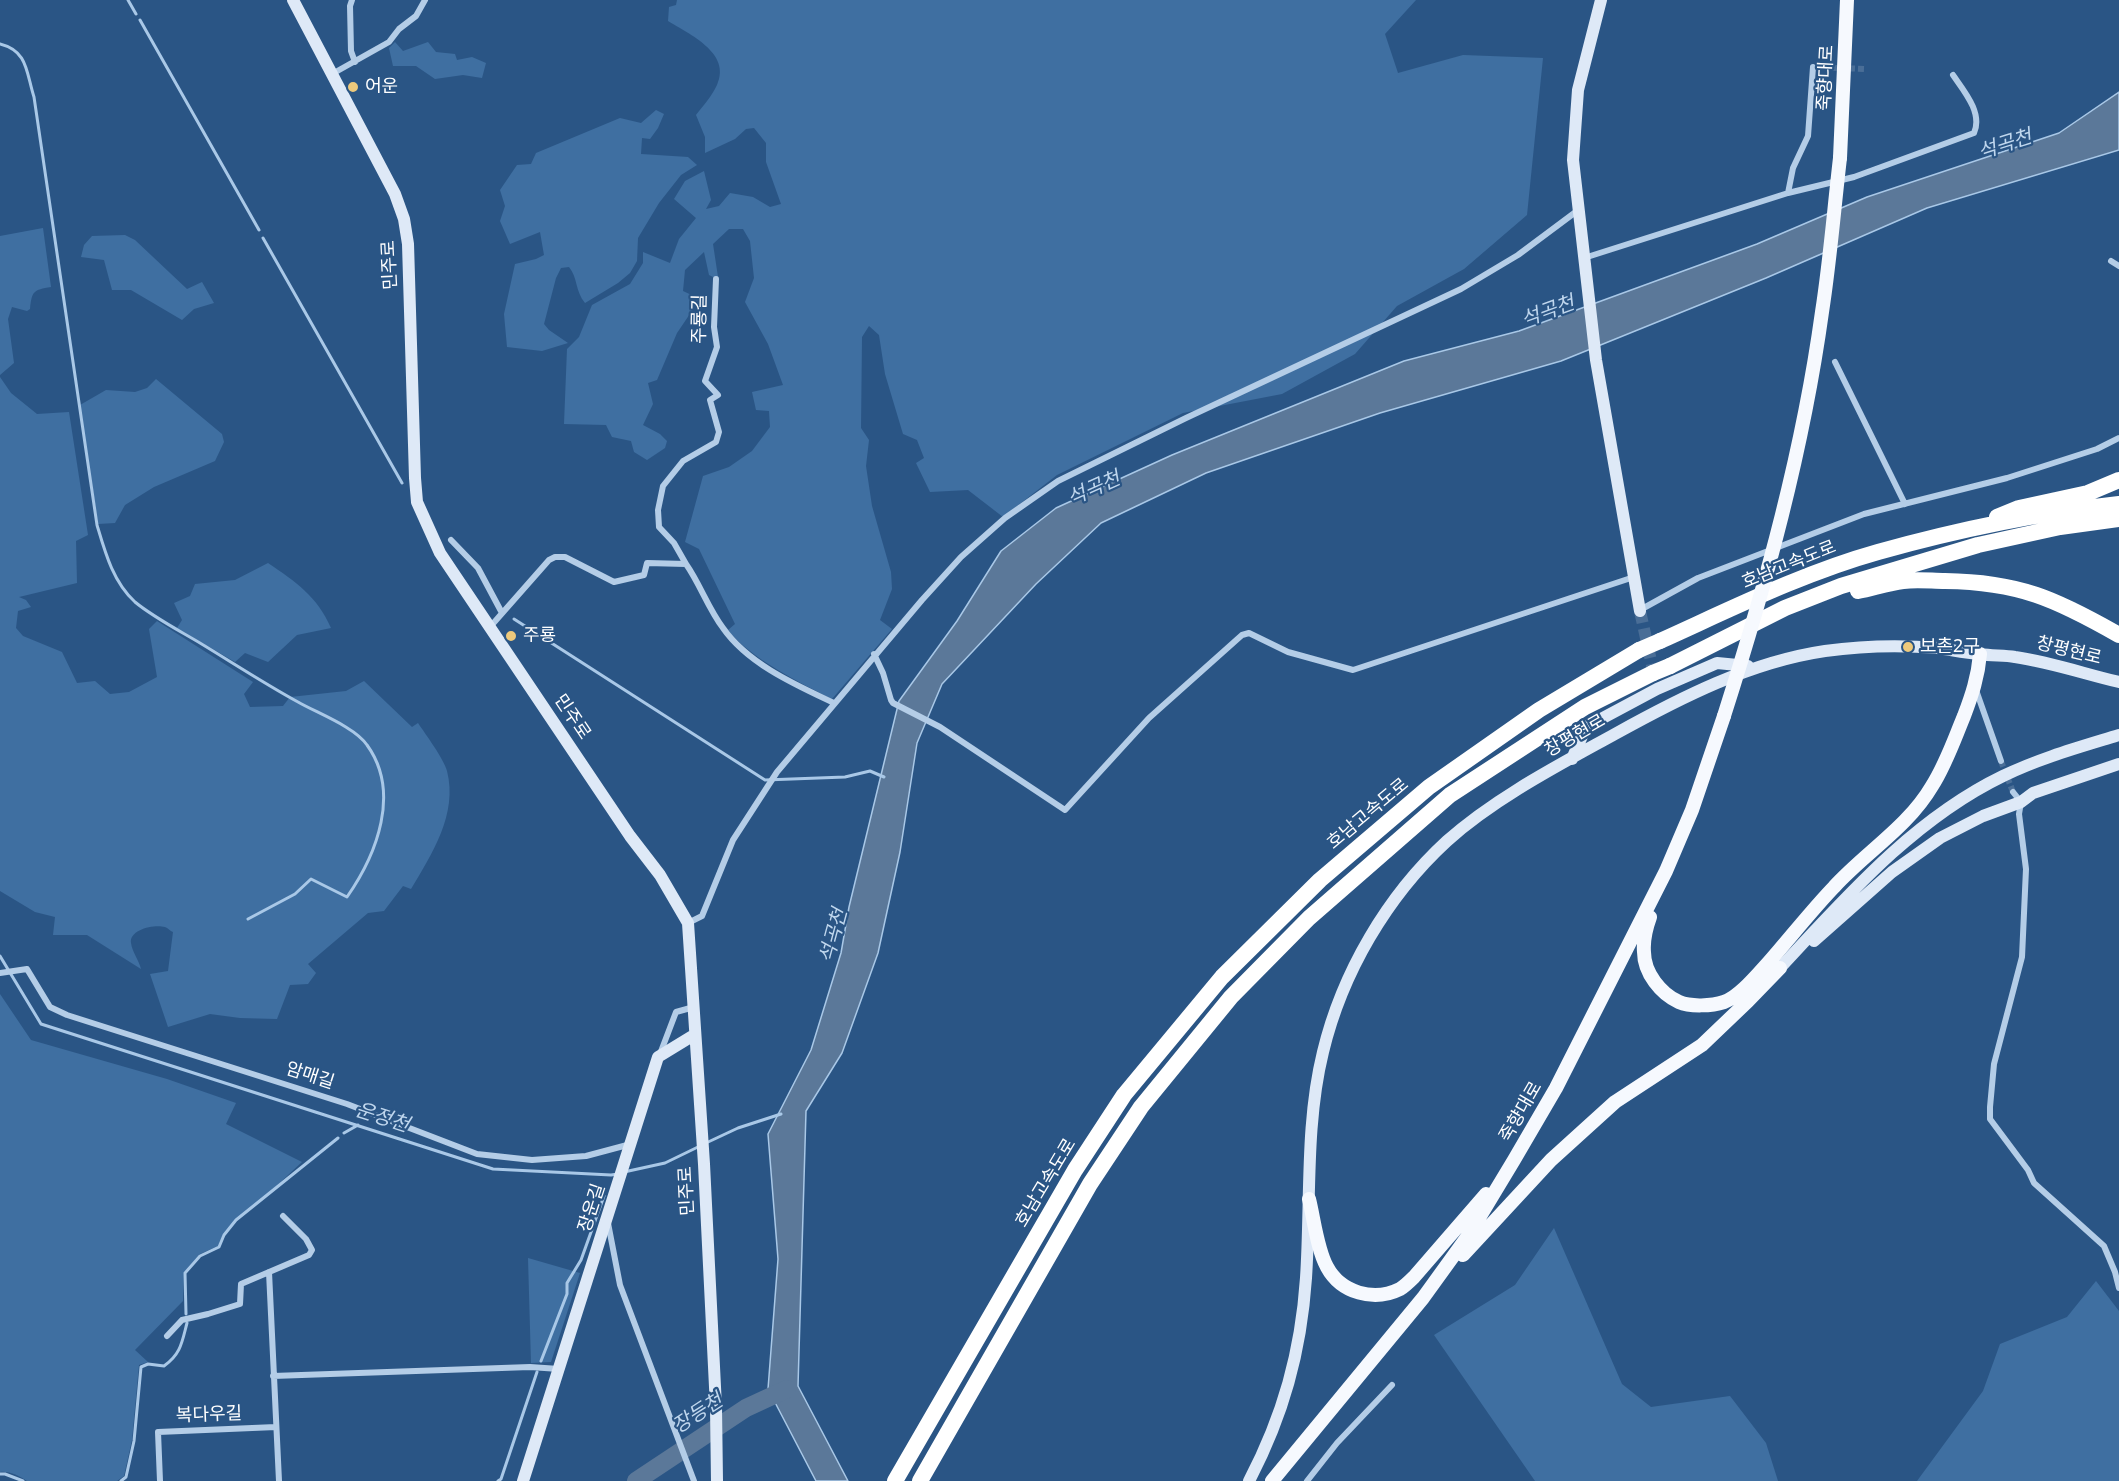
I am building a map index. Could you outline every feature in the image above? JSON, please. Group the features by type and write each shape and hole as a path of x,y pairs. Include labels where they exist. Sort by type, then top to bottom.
{"highway":[{"path":"1964,531 2019,508 2088,493 2119,480"},
{"name":"호남고속도로","path":"895,1481 1075,1170 1124,1095 1222,977 1320,880 1429,787 1539,710 1639,650 1789,583 1877,552 1964,531 2076,509 2119,504"},
{"path":"920,1481 1090,1184 1141,1107 1231,997 1309,918 1450,795 1585,707 1785,608 1841,586 1978,545 2060,527 2119,519"},
{"path":"1738,633 1850,592 1905,581 1972,581 2022,590 2049,599 2119,635"}],"main road":[{"name":"민주로","path":"293,0 395,194 405,219 408,244 417,502 440,553 630,837 660,875 688,923 704,1164 716,1407 717,1481"},
{"path":"1601,0 1578,90 1572,160 1596,360 1640,611"},
{"name":"죽향대로","path":"1272,1481 1423,1298 1470,1233 1556,1088 1666,871 1692,810 1748,639 1801,431 1822,313 1840,158 1847,0"},
{"name":"창평현로","path":"1249,1481 1287,1393 1299,1343 1306,1280 1314,1096 1322,1054 1338,1001 1363,950 1389,908 1421,868 1447,841 1485,813 1572,759 1662,708 1701,689 1777,661 1825,651 1892,646 1938,648 2017,657 2119,682"},
{"path":"1666,871 1646,929 1643,954 1648,971 1659,988 1680,1002 1700,1005 1725,1002 1747,986 1834,887 1874,848 1911,817 1932,787 1950,753 1975,687 1980,654"},
{"path":"1572,759 1586,727 1657,689 1717,663 1761,667"},
{"path":"1423,1298 1551,1160 1616,1102 1702,1045 1748,1002 1892,851 1955,804 2012,772 2050,756 2119,735"},
{"path":"1780,968 1892,872 1940,838 1983,816 2021,802 2033,793 2119,764"},
{"path":"658,1057 694,1035"},
{"name":"장운길","path":"524,1481 658,1057"},
{"path":"1309,1199 1326,1266 1336,1280 1351,1290 1367,1295 1385,1294 1401,1288 1414,1277 1514,1160"}],"street":[{"path":"352,0 350,6 351,51 355,62"},
{"path":"332,74 389,42 399,29 416,16 425,0"},
{"path":"1788,193 1793,168 1808,136 1813,67"},
{"path":"1583,259 1788,193 1854,177 1974,133 1977,126 1972,104 1953,75"},
{"path":"688,923 702,916 733,840 777,772 874,654 961,557 1005,518 1058,481 1186,418 1461,289 1518,255 1577,211"},
{"path":"2111,261 2119,266"},
{"name":"주룡길","path":"716,279 714,327 717,346 705,381 718,395 710,400 719,432 716,442 683,461 663,486 658,510 659,527 674,543 698,581 722,628 733,641 765,666 834,703"},
{"path":"1835,362 1905,504"},
{"path":"1640,611 1698,578 1864,514 2007,478 2097,449 2119,438"},
{"path":"451,540 478,568 502,613"},
{"path":"490,627 549,560 555,557 565,557 614,582 644,575 647,563 686,564"},
{"path":"874,654 893,703 932,723 1065,810 1149,718 1242,635 1249,633 1288,652 1353,670 1634,577"},
{"path":"1975,687 2001,761"},
{"path":"2013,792 2021,802 2019,814 2026,869 2022,957 1995,1064 1990,1119 2028,1170 2034,1184 2104,1246 2117,1272 2119,1288"},
{"name":"암매길","path":"0,973 27,969 50,1007 67,1015 346,1104 477,1154 532,1160 586,1156 629,1149"},
{"name":"장운길","path":"658,1057 676,1012 694,1007"},
{"path":"167,1336 182,1320 240,1304 241,1284 309,1255 312,1250 306,1239 283,1216"},
{"path":"608,1218 620,1285 694,1481"},
{"path":"269,1272 279,1481"},
{"path":"273,1376 530,1366 559,1370"},
{"path":"1307,1481 1337,1443 1392,1385"},
{"name":"복다우길","path":"160,1481 158,1431 276,1427"}],"shaded area":[{"path":"677,0 1416,0 1385,34 1398,73 1463,55 1543,58 1527,215 1464,269 1397,306 1355,354 1282,394 1183,413 1057,475 1003,517 968,490 930,492 916,463 924,458 917,440 903,434 885,374 879,335 869,326 862,337 861,428 869,440 866,466 872,506 891,572 892,589 880,620 892,629 832,699 776,669 737,640 728,630 735,624 699,549 685,542 703,476 729,467 752,451 770,427 769,411 756,410 752,392 783,385 768,344 745,302 754,278 750,241 743,229 729,229 713,244 718,277 709,275 704,252 685,270 683,291 700,299 677,333 657,380 648,383 653,404 643,425 660,434 667,441 665,448 647,460 634,452 631,441 612,437 606,425 564,424 567,349 579,337 592,305 630,284 643,263 643,252 670,263 679,239 696,218 674,199 685,181 704,171 711,200 706,209 719,206 730,193 753,197 770,207 781,204 766,162 766,143 754,128 746,129 735,139 705,153 705,137 696,115 717,85 720,74 719,63 706,46 668,21 669,7 676,5"},
{"path":"395,42 403,51 428,42 436,52 455,54 457,60 472,57 486,63 482,78 463,75 435,79 416,66 393,66 389,48"},
{"path":"2119,92 2119,150 1927,208 1766,278 1561,361 1380,413 1206,473 1101,523 1036,584 942,684 917,743 900,852 878,953 842,1053 806,1111 798,1386 848,1481 816,1481 768,1389 778,1259 768,1134 811,1050 841,953 849,907 899,701 957,621 1001,551 1056,508 1172,455 1404,361 1519,331 1757,244 1867,197 2059,133"},
{"path":"656,110 664,114 650,139 642,138 641,154 688,157 697,165 681,175 659,203 638,238 637,261 630,273 585,303 569,267 561,268 556,278 544,324 568,343 542,351 507,347 504,314 515,264 544,255 540,232 510,244 500,221 505,206 500,190 517,165 531,164 536,153 620,118 641,123"},
{"path":"43,228 51,287 34,292 30,309 27,311 12,307 8,319 14,363 0,375 0,236"},
{"path":"125,235 135,240 187,289 202,282 214,303 194,309 182,320 131,290 112,290 104,260 81,257 84,245 92,236"},
{"path":"0,377 11,393 37,414 69,412 88,535 76,541 77,583 19,597 26,600 31,607 18,611 16,628 23,636 62,652 77,683 95,681 110,694 129,692 157,677 149,629 157,621 253,682 244,694 250,707 283,706 290,697 346,691 364,681 412,727 418,723 445,766 449,787 446,818 435,848 411,889 403,886 384,911 368,913 308,964 316,973 308,984 290,985 277,1019 210,1014 168,1027 150,974 168,971 173,932 165,927 155,926 134,934 131,943 141,969 87,935 53,935 55,917 35,912 0,891"},
{"path":"156,379 222,434 224,442 215,461 154,487 125,505 115,523 98,524 80,405 106,390 135,392 147,388"},
{"path":"268,563 297,583 312,598 331,628 297,635 268,662 245,653 235,662 177,628 182,620 174,603 190,596 195,584 235,580"},
{"path":"0,994 31,1040 167,1079 236,1103 226,1124 302,1162 234,1222 218,1246 200,1254 184,1272 183,1301 135,1350 148,1362 139,1365 132,1440 124,1476 117,1481 27,1481 11,1473 0,1472"},
{"path":"1554,1228 1622,1384 1651,1407 1730,1396 1766,1443 1778,1481 1535,1481 1434,1335 1515,1285"},
{"path":"528,1258 580,1273 551,1362 531,1363"},
{"path":"2096,1281 2119,1311 2119,1481 1917,1481 1983,1391 2000,1344 2067,1317"}],"waterway":[{"path":"128,0 136,14"},
{"path":"140,20 259,230"},
{"path":"0,44 9,47 21,57 34,97 97,525 115,576 127,594 150,613 273,688 354,732 367,745 377,763 384,802 381,822 368,862 347,897 311,879 295,894 248,919"},
{"path":"263,238 402,483"},
{"path":"514,619 765,780 845,777 870,771 884,777"},
{"name":"운정천","path":"0,956 41,1024 493,1169 618,1174"},
{"name":"운정천","path":"706,1143 738,1128 781,1114"},
{"path":"344,1133 358,1125"},
{"path":"186,1314 185,1273 200,1256 219,1247 224,1235 236,1220 338,1138"},
{"name":"운정천","path":"624,1172 665,1163 700,1146"},
{"path":"541,1361 567,1294 567,1283 581,1260 604,1196"},
{"path":"121,1481 126,1477 134,1441 141,1367 148,1364 164,1366 170,1361 180,1347 187,1323"},
{"path":"498,1481 501,1479 537,1372"},
{"name":"장등천","path":"636,1481 746,1408 787,1389"},
{"path":"0,1474 23,1481"}],"tunnel":[{"path":"1813,67 1865,69"},
{"path":"1640,611 1655,679"},
{"path":"2001,761 2013,792"}],"place":[{"name":"어운","path":"353,87"},
{"name":"주룡","path":"511,636"},
{"name":"보촌2구","path":"1908,647"}],"water label":[{"name":"석곡천","path":"2005,145"},
{"name":"석곡천","path":"1548,312"},
{"name":"석곡천","path":"1094,489"},
{"name":"석곡천","path":"834,936"}]}
